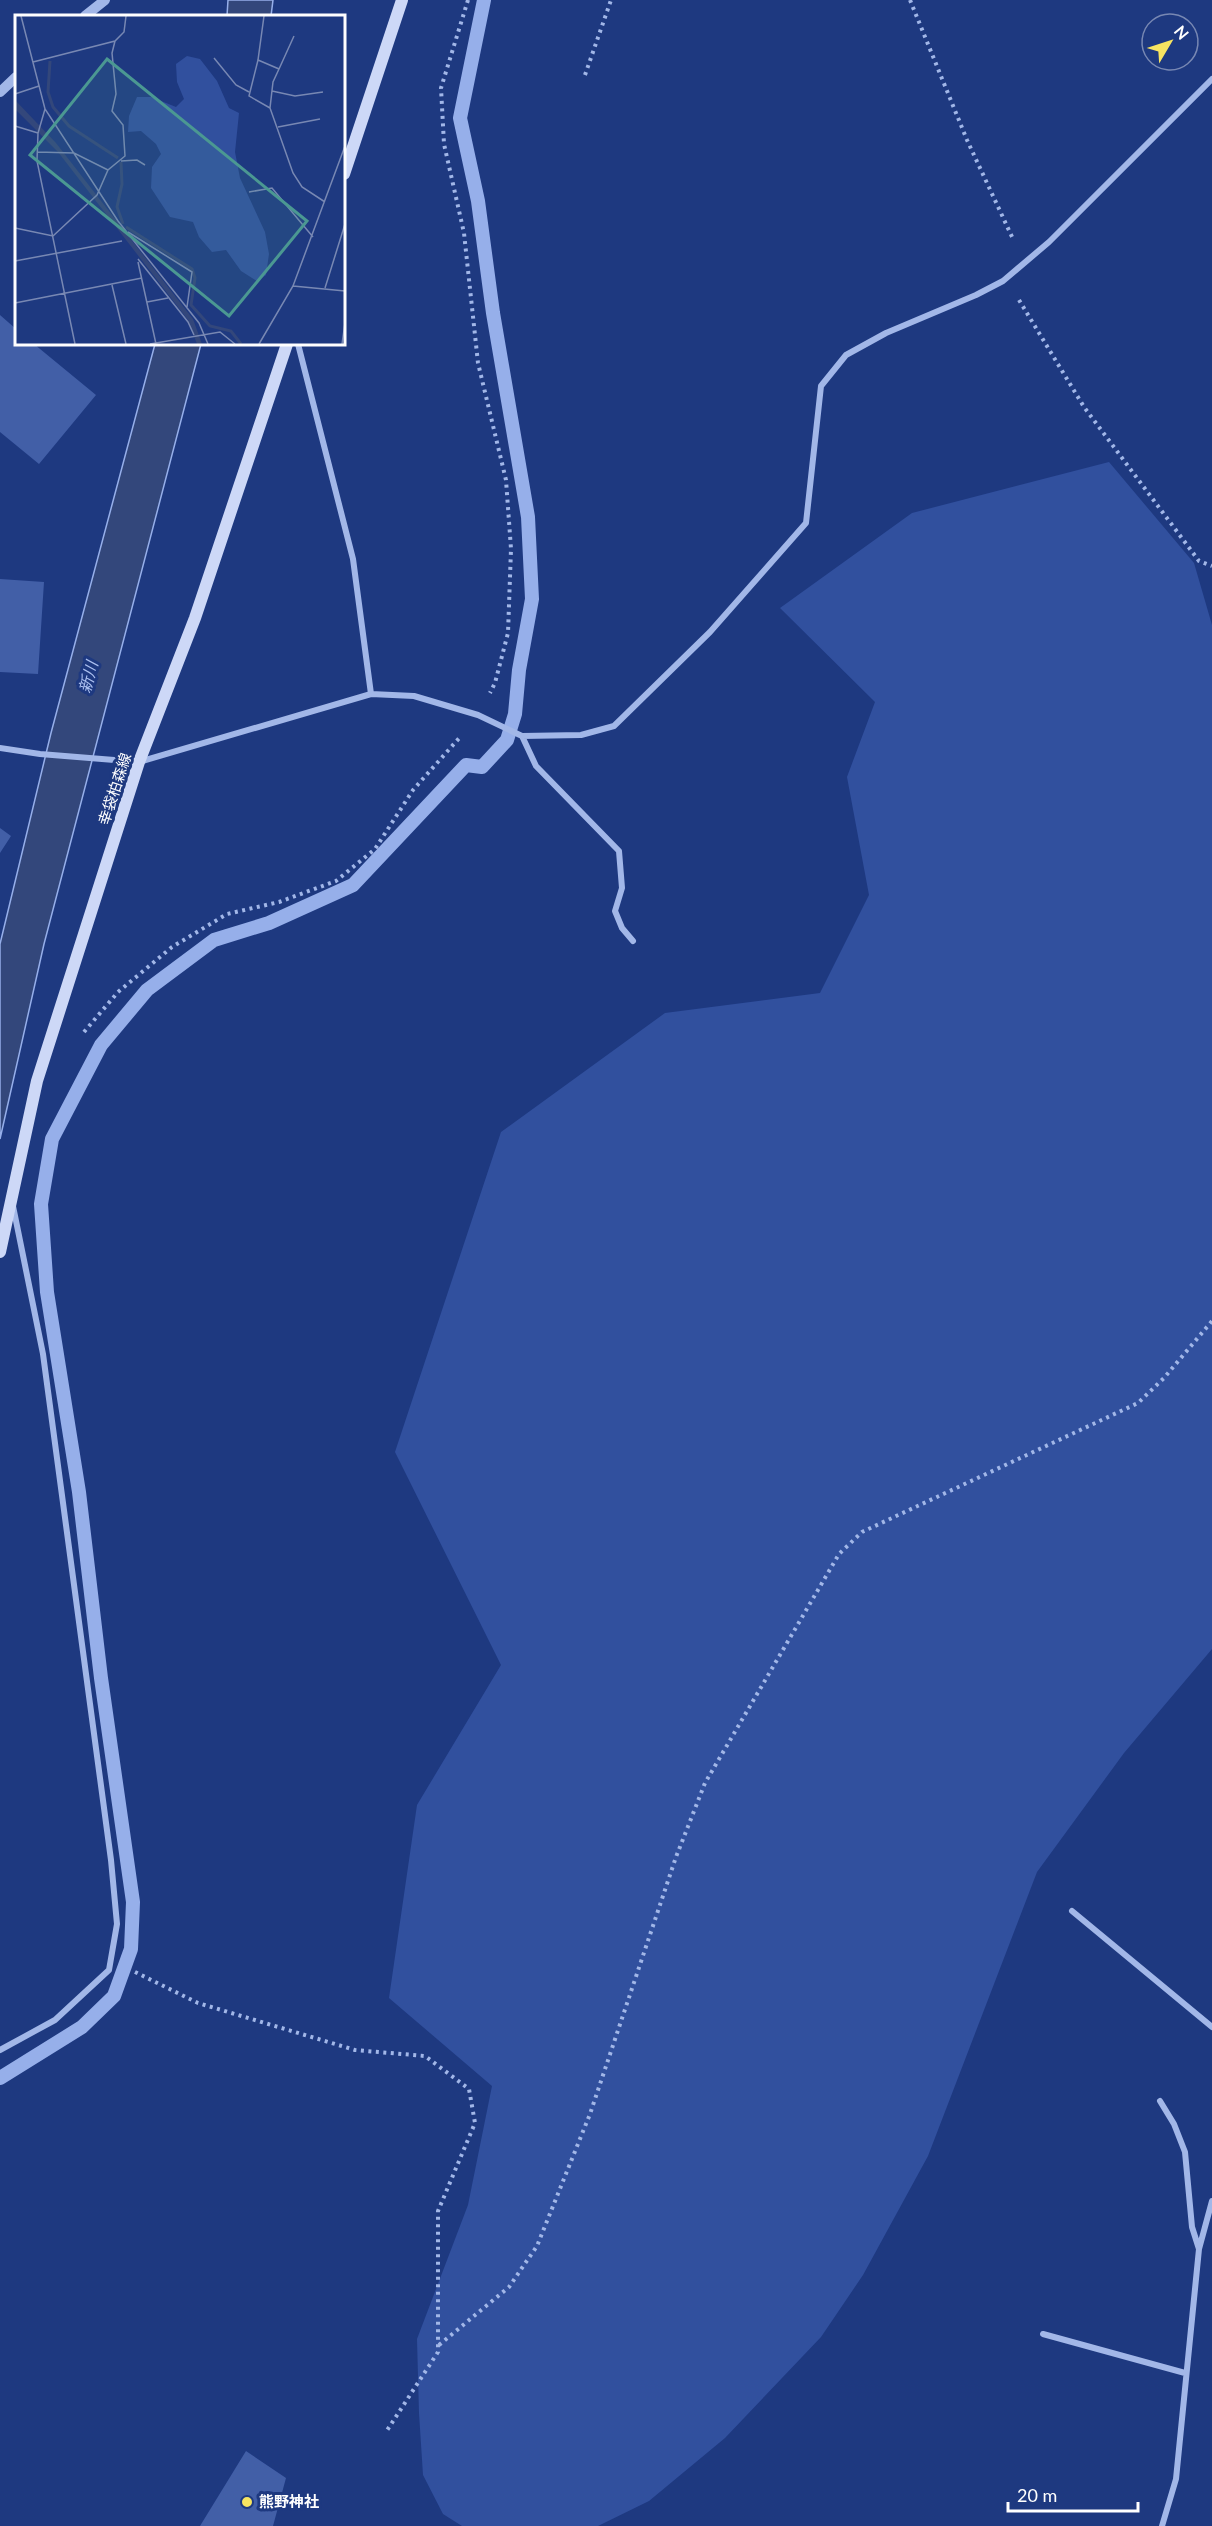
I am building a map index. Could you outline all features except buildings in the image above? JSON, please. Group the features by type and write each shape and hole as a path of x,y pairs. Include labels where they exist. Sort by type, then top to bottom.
{"main road":[{"path":"345,171 402,0"},
{"name":"幸袋柏森線","path":"0,1252 37,1081 138,762 195,618 287,345"}],"street":[{"path":"86,15 105,0"},
{"path":"0,92 15,78"},
{"path":"0,748 40,754 138,762 371,694 414,696 478,715 522,736 581,735 614,726 710,632 806,523 821,386 846,355 886,333 976,295 1003,281 1049,242 1212,79"},
{"path":"298,345 353,559 371,694"},
{"path":"522,736 536,766 619,850 622,888 615,911 622,928 633,941"},
{"path":"0,2050 55,2020 109,1970 117,1923 111,1860 44,1354 12,1198"},
{"path":"1072,1911 1212,2027"},
{"path":"1161,2102 1174,2124 1185,2152 1191,2227 1199,2249"},
{"path":"1162,2526 1176,2479 1199,2249 1212,2201"},
{"path":"1043,2334 1185,2373"}],"path":[{"path":"585,75 610,0"},
{"path":"910,0 967,140 1024,263"},
{"path":"1003,281 1023,304 1084,407 1199,561 1212,566"},
{"path":"439,2345 509,2287 537,2246 590,2114 676,1857 705,1784 839,1554 862,1532 1138,1403 1164,1378 1212,1321"},
{"path":"110,1959 198,2003 355,2050 425,2056 469,2089 475,2123 438,2211 438,2352 386,2432"}],"shaded area":[{"path":"1109,462 1194,563 1212,625 1212,1649 1124,1753 1037,1872 928,2156 863,2275 821,2337 725,2438 649,2501 598,2526 462,2526 443,2514 423,2475 417,2339 468,2205 492,2086 389,1998 417,1805 501,1665 395,1452 501,1132 665,1013 820,993 869,895 847,777 875,702 780,608 912,513"}],"water":[{"path":"228,0 273,0 271,15 227,15"},
{"name":"新川","path":"155,345 201,345 44,944 0,1139 0,944 51,733"}],"waterway":[{"path":"0,2078 82,2027 114,1996 131,1949 133,1902 101,1678 79,1492 47,1292 41,1204 52,1139 101,1045 147,990 214,940 269,923 353,885 466,765 482,767 507,740 515,714 519,670 532,599 528,517 493,313 478,201 460,118 484,0"}],"place":[{"name":"熊野神社","path":"247,2502"}]}
